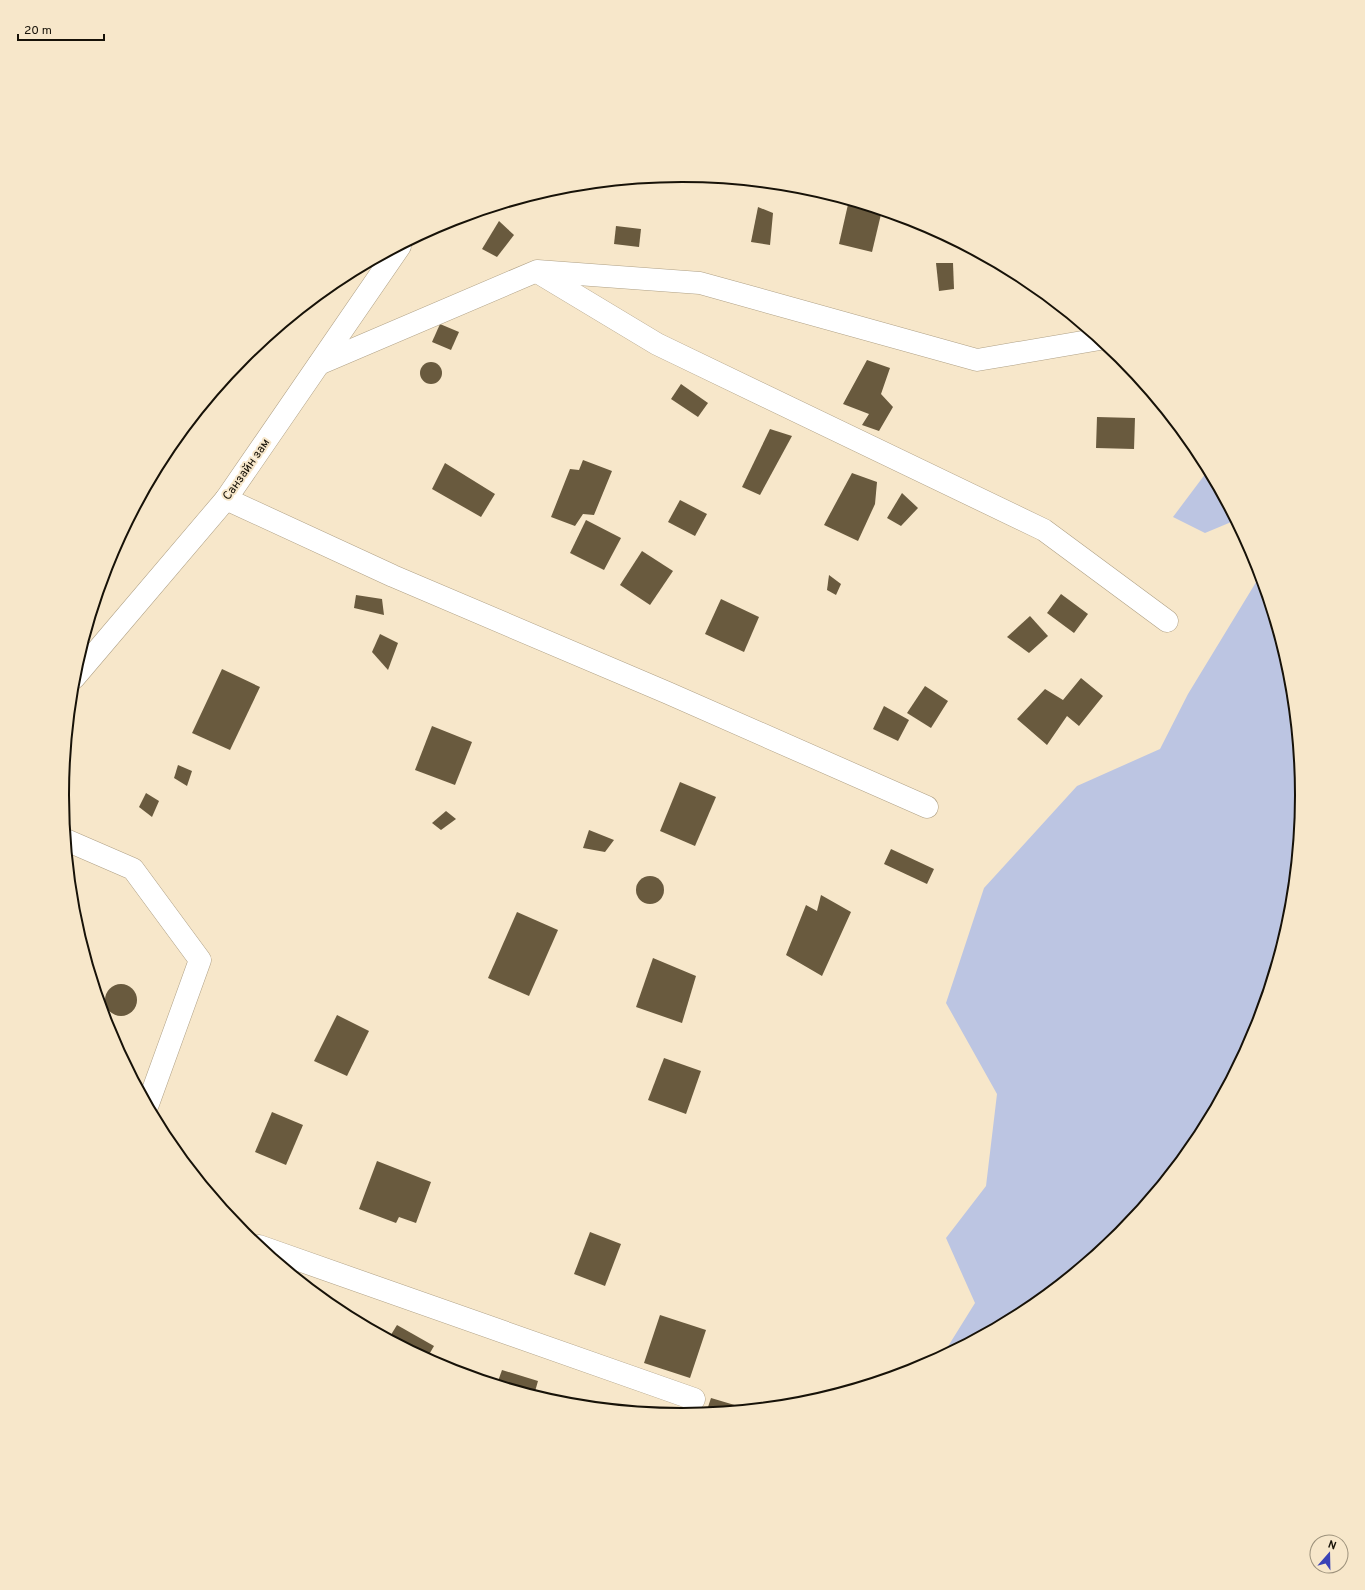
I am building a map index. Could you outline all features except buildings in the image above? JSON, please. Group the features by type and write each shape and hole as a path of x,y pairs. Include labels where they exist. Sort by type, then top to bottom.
{"street":[{"name":"Санзайн зам","path":"83,668 226,499 395,254"},
{"path":"537,271 657,344 1044,530 1167,621"},
{"path":"319,364 537,271 700,283 977,360 1094,340"},
{"path":"226,499 393,576 668,692 927,807"},
{"path":"71,842 133,869 200,960 150,1099"},
{"path":"272,1251 694,1399"}],"shaded area":[{"path":"1205,474 1232,522 1205,533 1173,517"},
{"path":"1257,581 1275,636 1284,675 1291,715 1295,755 1296,795 1295,835 1291,875 1284,915 1275,954 1249,1030 1233,1066 1214,1102 1193,1136 1144,1200 1116,1229 1056,1282 989,1326 947,1348 975,1303 946,1238 986,1186 997,1094 946,1003 984,888 1077,786 1160,749 1188,694"}]}
